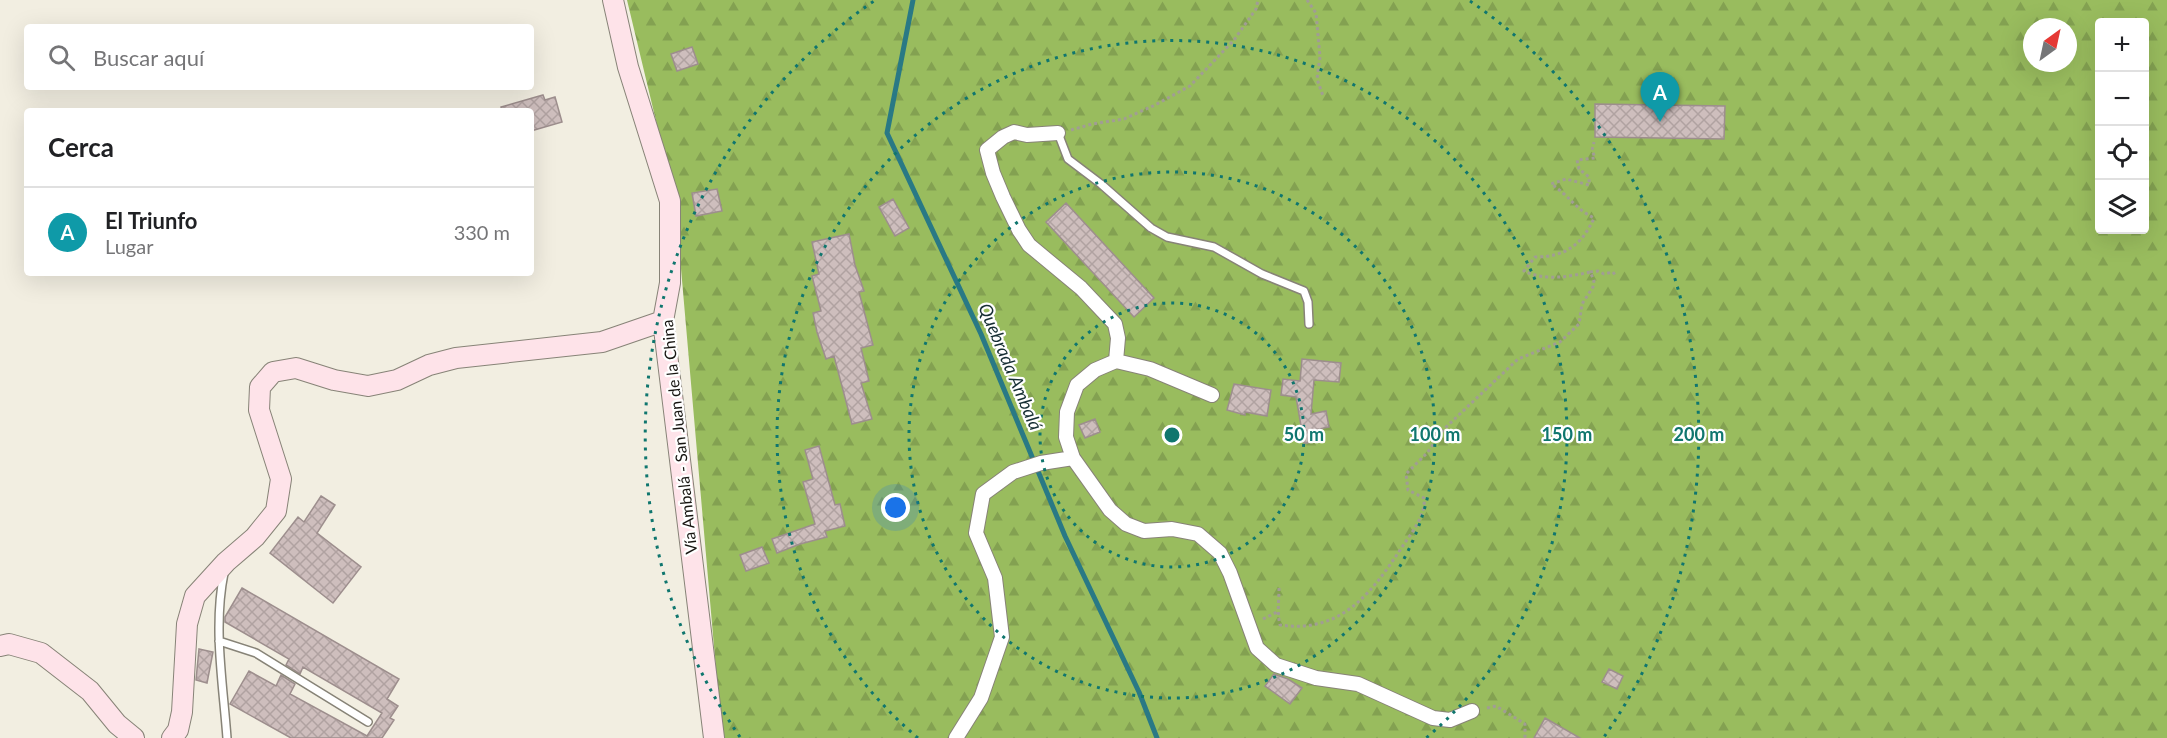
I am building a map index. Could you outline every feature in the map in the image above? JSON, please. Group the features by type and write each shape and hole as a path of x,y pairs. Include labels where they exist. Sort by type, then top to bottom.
{"street":[{"name":"Vía Ambalá - San Juan de la China","path":"613,0 628,67 670,201 670,283 663,321 714,738"},
{"path":"1058,133 1027,135 1014,132 1003,137 987,150 993,173 1019,230 1029,244 1081,288 1115,324 1119,338 1116,361"},
{"path":"172,738 182,712 187,624 195,596 226,562 255,537 276,511 281,479 260,410 260,387 273,372 296,368 334,380 368,386 397,380 429,365 456,358 602,342 663,321"},
{"path":"1212,395 1150,369 1116,361 1095,370 1077,385 1067,412 1066,437 1072,458 1110,510 1125,525 1144,531 1172,529 1198,534 1220,553 1230,573 1257,648 1276,665 1316,678 1358,684 1433,718 1450,720 1472,711"},
{"path":"956,738 981,698 1002,637 995,578 976,532 983,494 1013,472 1041,463 1072,458"},
{"path":"0,646 9,644 41,653 90,691 117,724 134,738"}],"lane":[{"path":"1058,133 1068,159 1152,228 1167,237 1214,247 1262,274 1304,291 1308,302 1309,324"},
{"path":"226,562 219,598 219,641 227,738"},
{"path":"219,641 256,653 368,722"}],"path":[{"path":"1058,133 1124,119 1190,86 1234,40 1256,9 1258,0"},
{"path":"1307,0 1316,13 1320,57 1317,79 1323,96"},
{"path":"1594,141 1592,150 1595,158 1577,160 1579,169 1589,177 1589,185 1566,179 1551,184 1567,194 1579,210 1594,218 1588,233 1568,251 1549,257 1535,257 1524,270 1548,277 1567,278 1598,271 1604,274 1613,272 1615,275"},
{"path":"1279,588 1277,612 1280,625 1299,628 1342,615 1365,597 1403,546 1425,506 1424,498 1408,490 1406,474 1427,453 1444,429 1518,359 1560,342 1579,324 1582,304 1593,287 1594,280 1590,272"},
{"path":"1472,711 1496,706 1525,724 1526,738"}],"green space":[{"path":"627,0 2167,0 2167,738 722,738 675,200"}],"building":[{"path":"692,47 698,64 677,71 671,54"},
{"path":"543,95 545,100 555,97 562,122 534,130 534,108 501,107"},
{"path":"1595,104 1725,106 1724,139 1595,137"},
{"path":"717,189 722,211 696,216 692,193"},
{"path":"893,199 909,228 895,236 879,207"},
{"path":"1066,203 1154,298 1134,317 1046,222"},
{"path":"849,234 855,265 864,291 859,292 873,345 861,348 869,381 861,383 872,419 852,424 834,356 826,359 817,332 813,313 821,311 812,276 819,274 812,242"},
{"path":"1302,359 1341,363 1339,382 1314,380 1311,414 1326,411 1329,427 1309,431 1308,443 1304,443 1296,397 1281,395 1283,379 1300,381"},
{"path":"1234,384 1271,390 1267,416 1245,412 1245,415 1227,410"},
{"path":"1095,419 1100,432 1085,438 1079,425"},
{"path":"819,446 835,505 840,504 845,526 825,531 827,537 777,553 772,539 815,524 803,482 813,479 805,450"},
{"path":"321,496 335,505 317,533 361,567 333,603 270,553 298,517 304,522"},
{"path":"762,547 769,563 746,571 740,555"},
{"path":"242,588 399,679 387,699 398,706 390,718 394,720 382,738 291,738 230,704 249,671 276,686 281,675 295,684 290,694 367,736 382,713 303,667 300,674 286,665 289,659 225,622 225,617"},
{"path":"199,649 213,652 207,683 196,680"},
{"path":"1609,669 1623,676 1617,689 1602,682"},
{"path":"1274,674 1302,688 1290,704 1265,686"},
{"path":"1545,718 1580,738 1534,738"}],"waterway":[{"name":"Quebrada Ambalá","path":"913,0 887,133 981,334 1065,536 1139,692 1157,738"}],"place":[{"name":"El Triunfo","path":"1660,122"}]}
